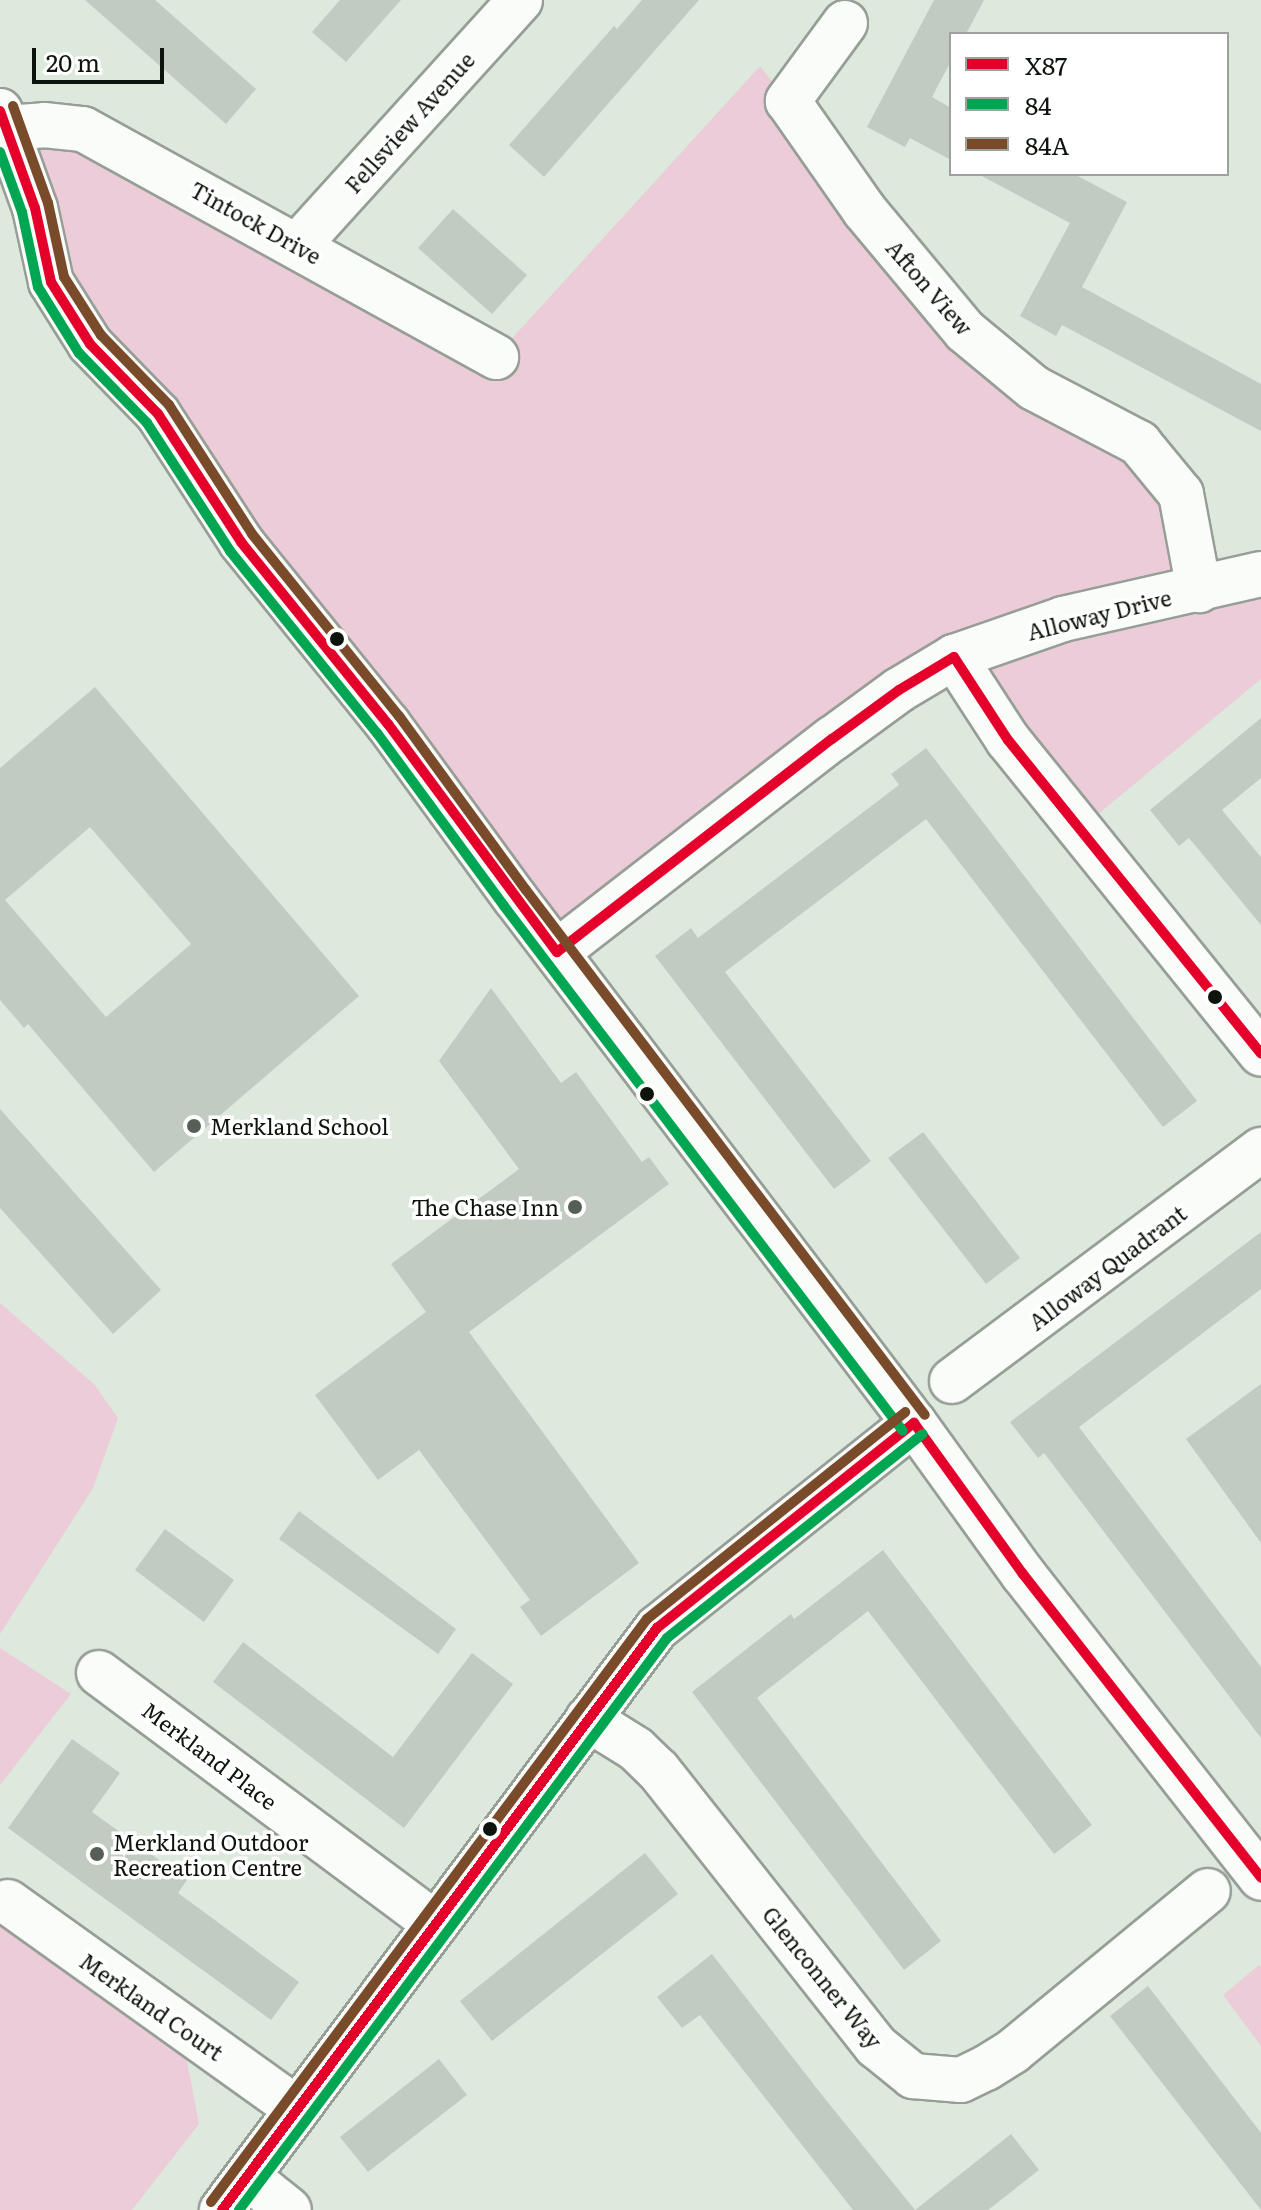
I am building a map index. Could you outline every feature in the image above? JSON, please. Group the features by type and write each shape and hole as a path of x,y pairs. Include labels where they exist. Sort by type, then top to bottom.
{"street":[{"name":"Fellsview Avenue","path":"299,244 520,0"},
{"name":"Afton View","path":"845,23 788,101 865,211 965,331 1034,388 1139,443 1181,494 1199,590"},
{"name":"Tintock Drive","path":"2,119 83,129 299,244 496,357"},
{"path":"2,119 35,208 51,282 90,344 158,414 241,542 388,724 914,1423 1023,1574 1261,1878"},
{"name":"Alloway Drive","path":"557,952 832,739 899,690 954,657 1063,619 1261,574"},
{"path":"954,657 1008,740 1261,1054"},
{"name":"Alloway Quadrant","path":"952,1381 1261,1150"},
{"path":"289,2210 235,2194 657,1628 914,1423"},
{"name":"Merkland Place","path":"99,1673 436,1924"},
{"name":"Glenconner Way","path":"588,1719 636,1749 658,1770 876,2046 913,2076 961,2080 986,2068 1013,2051 1208,1891"},
{"name":"Merkland Court","path":"8,1902 297,2109"}],"shaded area":[{"path":"760,66 965,331 1139,443 1199,589 1261,574 1261,679 1079,830 955,657 557,952 90,344 5,128 44,125 496,356"},
{"path":"0,1303 94,1384 118,1418 93,1488 0,1634"},
{"path":"0,1648 71,1694 0,1785"},
{"path":"0,1923 98,1997 185,2050 199,2124 132,2210 0,2210"},
{"path":"1259,1965 1261,1967 1261,2046 1223,1995"}],"building":[{"path":"85,0 155,0 256,89 226,124"},
{"path":"340,0 401,0 346,62 312,32"},
{"path":"642,0 699,0 544,177 509,145 614,26 617,29"},
{"path":"934,0 984,0 967,32 949,32 949,65 932,97 949,107 949,159 910,138 905,147 867,127"},
{"path":"982,176 1078,176 1127,202 1082,287 1261,384 1261,431 1062,325 1056,336 1020,316 1070,223"},
{"path":"453,209 527,275 492,314 418,248"},
{"path":"95,687 359,996 154,1172 28,1024 24,1028 0,1000 0,768","holes":["90,827 191,944 106,1017 5,900"]},
{"path":"1261,718 1261,778 1222,810 1261,857 1261,925 1189,838 1179,846 1150,810"},
{"path":"926,748 1197,1101 1163,1127 926,819 725,972 871,1161 834,1189 655,956 691,928 698,938 899,785 891,774"},
{"path":"491,988 561,1083 576,1072 642,1162 649,1157 669,1184 469,1332 639,1563 541,1636 520,1607 530,1600 419,1450 378,1480 315,1395 426,1312 391,1264 519,1169 439,1061"},
{"path":"0,1109 161,1290 113,1334 0,1208"},
{"path":"923,1132 1020,1258 986,1284 888,1158"},
{"path":"1261,1232 1261,1289 1079,1427 1261,1667 1261,1738 1044,1453 1038,1458 1010,1422"},
{"path":"1261,1384 1261,1543 1186,1439"},
{"path":"299,1511 456,1629 438,1654 279,1539"},
{"path":"165,1529 234,1580 204,1622 135,1570"},
{"path":"883,1550 1092,1825 1054,1854 868,1611 757,1698 941,1941 904,1970 692,1692 791,1614 794,1619"},
{"path":"243,1642 393,1757 472,1653 513,1684 404,1828 213,1682"},
{"name":"Merkland Outdoor Recreation Centre","path":"72,1739 120,1773 92,1812 187,1880 178,1893 299,1982 271,2020 8,1828"},
{"path":"645,1853 678,1894 492,2041 460,2001"},
{"path":"712,1954 915,2210 853,2210 700,2015 682,2028 657,1997"},
{"path":"1148,1986 1261,2133 1261,2210 1110,2016"},
{"path":"439,2059 467,2095 368,2172 340,2137"},
{"path":"1011,2134 1039,2170 988,2210 915,2210"}],"transit line":[{"name":"84A","path":"13,106 48,203 64,277 101,335 169,405 252,534 399,716 526,890 925,1415"},
{"name":"X87","path":"0,111 35,208 51,282 90,344 158,414 241,542 388,724 557,952"},
{"name":"84","path":"0,152 22,212 38,287 79,353 147,423 230,551 377,733 504,906 903,1431"},
{"name":"X87","path":"954,657 1008,740 1261,1054"},
{"name":"X87","path":"557,952 832,739 899,690 954,657"},
{"name":"84A","path":"211,2202 647,1619 905,1412"},
{"name":"X87","path":"914,1423 1023,1574 1261,1878"},
{"name":"X87","path":"222,2210 657,1628 914,1423"},
{"name":"84","path":"239,2210 667,1638 923,1434"}],"place":[{"name":"Merkland School","path":"194,1126"},
{"name":"The Chase Inn","path":"575,1207"},
{"name":"Merkland Outdoor Recreation Centre","path":"97,1854"}]}
